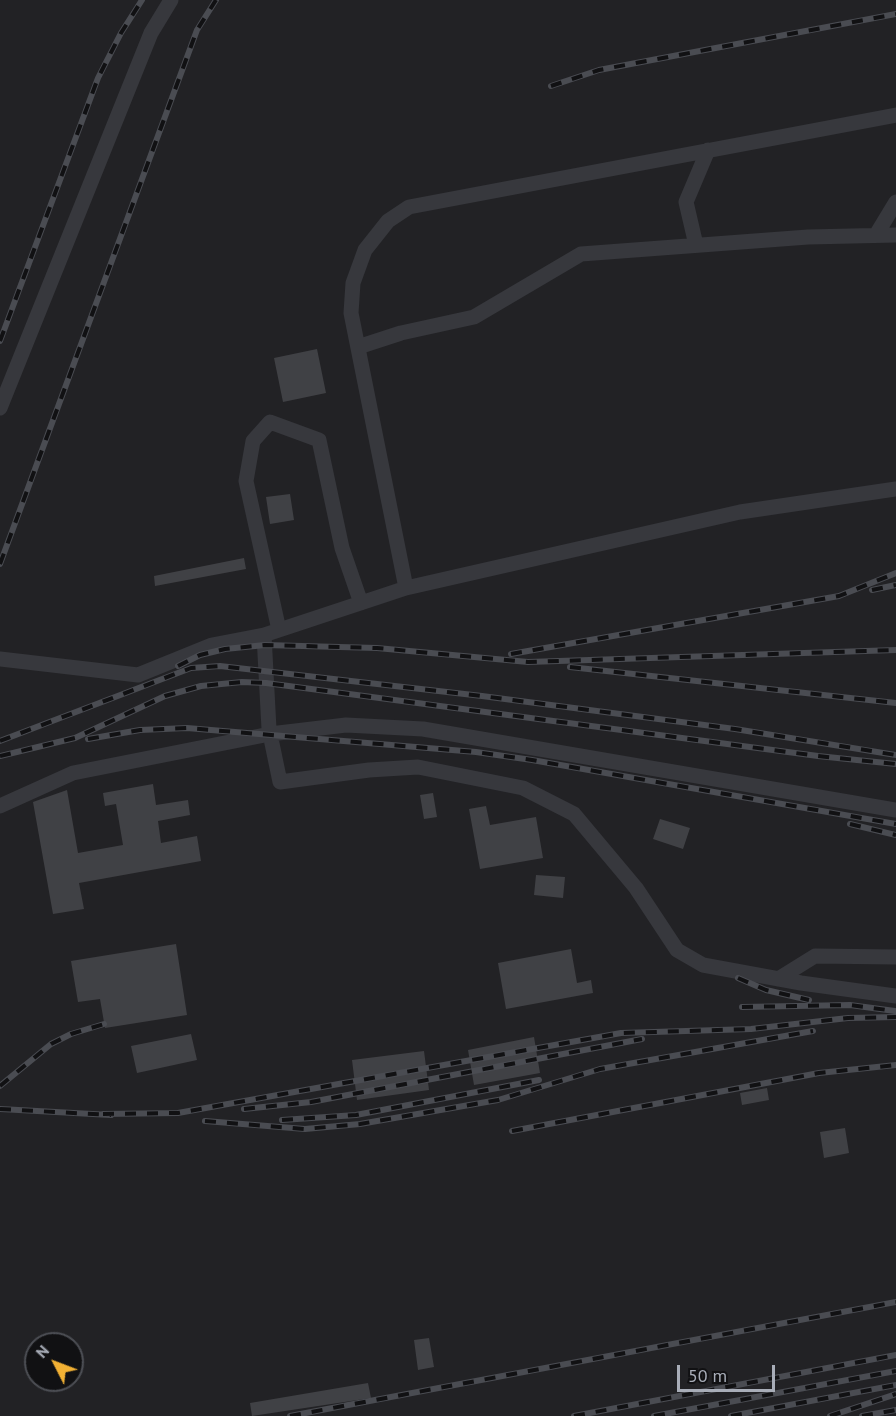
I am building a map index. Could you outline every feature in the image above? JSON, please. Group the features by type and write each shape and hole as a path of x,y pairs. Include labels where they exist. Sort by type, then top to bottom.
{"lane":[{"path":"0,408 151,33 171,0"},
{"path":"406,588 351,314 353,283 365,250 388,221 408,207 896,115"},
{"path":"696,245 686,202 708,150"},
{"path":"876,235 896,202"},
{"path":"358,347 401,333 474,317 581,254 696,245 896,235"},
{"path":"361,603 342,548 319,440 270,422 253,441 246,481 271,632 270,734 280,782 369,770 418,767 524,788 574,814 636,888 677,950 703,965 778,979 896,996"},
{"path":"0,659 138,675 212,645 271,632 406,588 740,512 896,489"},
{"path":"0,806 73,773 270,734 346,725 423,729 896,810"},
{"path":"778,979 815,956 896,957"}],"shaded area":[{"path":"0,0 896,0 896,1416 0,1416"}],"building":[{"path":"317,349 326,393 283,402 274,358"},
{"path":"290,494 294,520 270,524 266,497"},
{"path":"244,558 246,569 155,586 154,576"},
{"path":"153,784 156,805 188,800 190,815 158,821 161,843 197,836 201,861 79,883 84,909 53,914 33,802 67,790 78,853 123,845 116,804 105,806 103,793"},
{"path":"433,793 437,817 424,819 420,795"},
{"path":"486,806 490,825 536,817 543,858 480,869 469,809"},
{"path":"660,819 690,828 683,849 653,839"},
{"path":"536,875 565,877 563,898 534,895"},
{"path":"176,944 187,1015 105,1028 100,999 78,1002 71,961"},
{"path":"571,949 577,983 591,980 593,993 506,1009 498,963"},
{"path":"191,1034 197,1060 137,1073 131,1046"},
{"path":"534,1037 540,1073 474,1085 468,1050"},
{"path":"424,1051 429,1090 357,1100 352,1060"},
{"path":"767,1088 769,1100 742,1105 740,1093"},
{"path":"845,1128 849,1153 824,1158 820,1132"},
{"path":"429,1338 434,1367 418,1370 414,1340"},
{"path":"368,1383 371,1398 252,1416 250,1403"}],"railway":[{"path":"0,341 98,78 121,33 142,0"},
{"path":"0,564 197,30 216,0"},
{"path":"551,86 599,70 896,14"},
{"path":"511,654 839,596 896,573"},
{"path":"872,590 896,585"},
{"path":"178,666 200,655 225,649 265,645 377,648 528,662 896,650"},
{"path":"0,741 191,668 220,666 482,696 735,729 896,755"},
{"path":"570,667 896,703"},
{"path":"0,756 75,738 165,696 201,686 242,682 266,683 818,756 896,764"},
{"path":"88,739 140,730 187,728 476,752 896,824"},
{"path":"850,824 896,835"},
{"path":"738,978 766,990 809,1000"},
{"path":"742,1007 850,1005 895,1011"},
{"path":"103,1114 178,1113 621,1033 751,1029 848,1018 896,1017"},
{"path":"0,1086 51,1044 71,1034 104,1024"},
{"path":"205,1121 305,1129 360,1124 498,1100 600,1069 813,1031"},
{"path":"244,1109 311,1102 642,1039"},
{"path":"512,1131 819,1073 896,1065"},
{"path":"282,1120 356,1115 539,1080"},
{"path":"0,1109 111,1115"},
{"path":"290,1416 896,1302"},
{"path":"574,1416 896,1355"},
{"path":"654,1416 896,1371"},
{"path":"731,1416 896,1385"},
{"path":"830,1416 896,1394"},
{"path":"862,1416 896,1410"}]}
